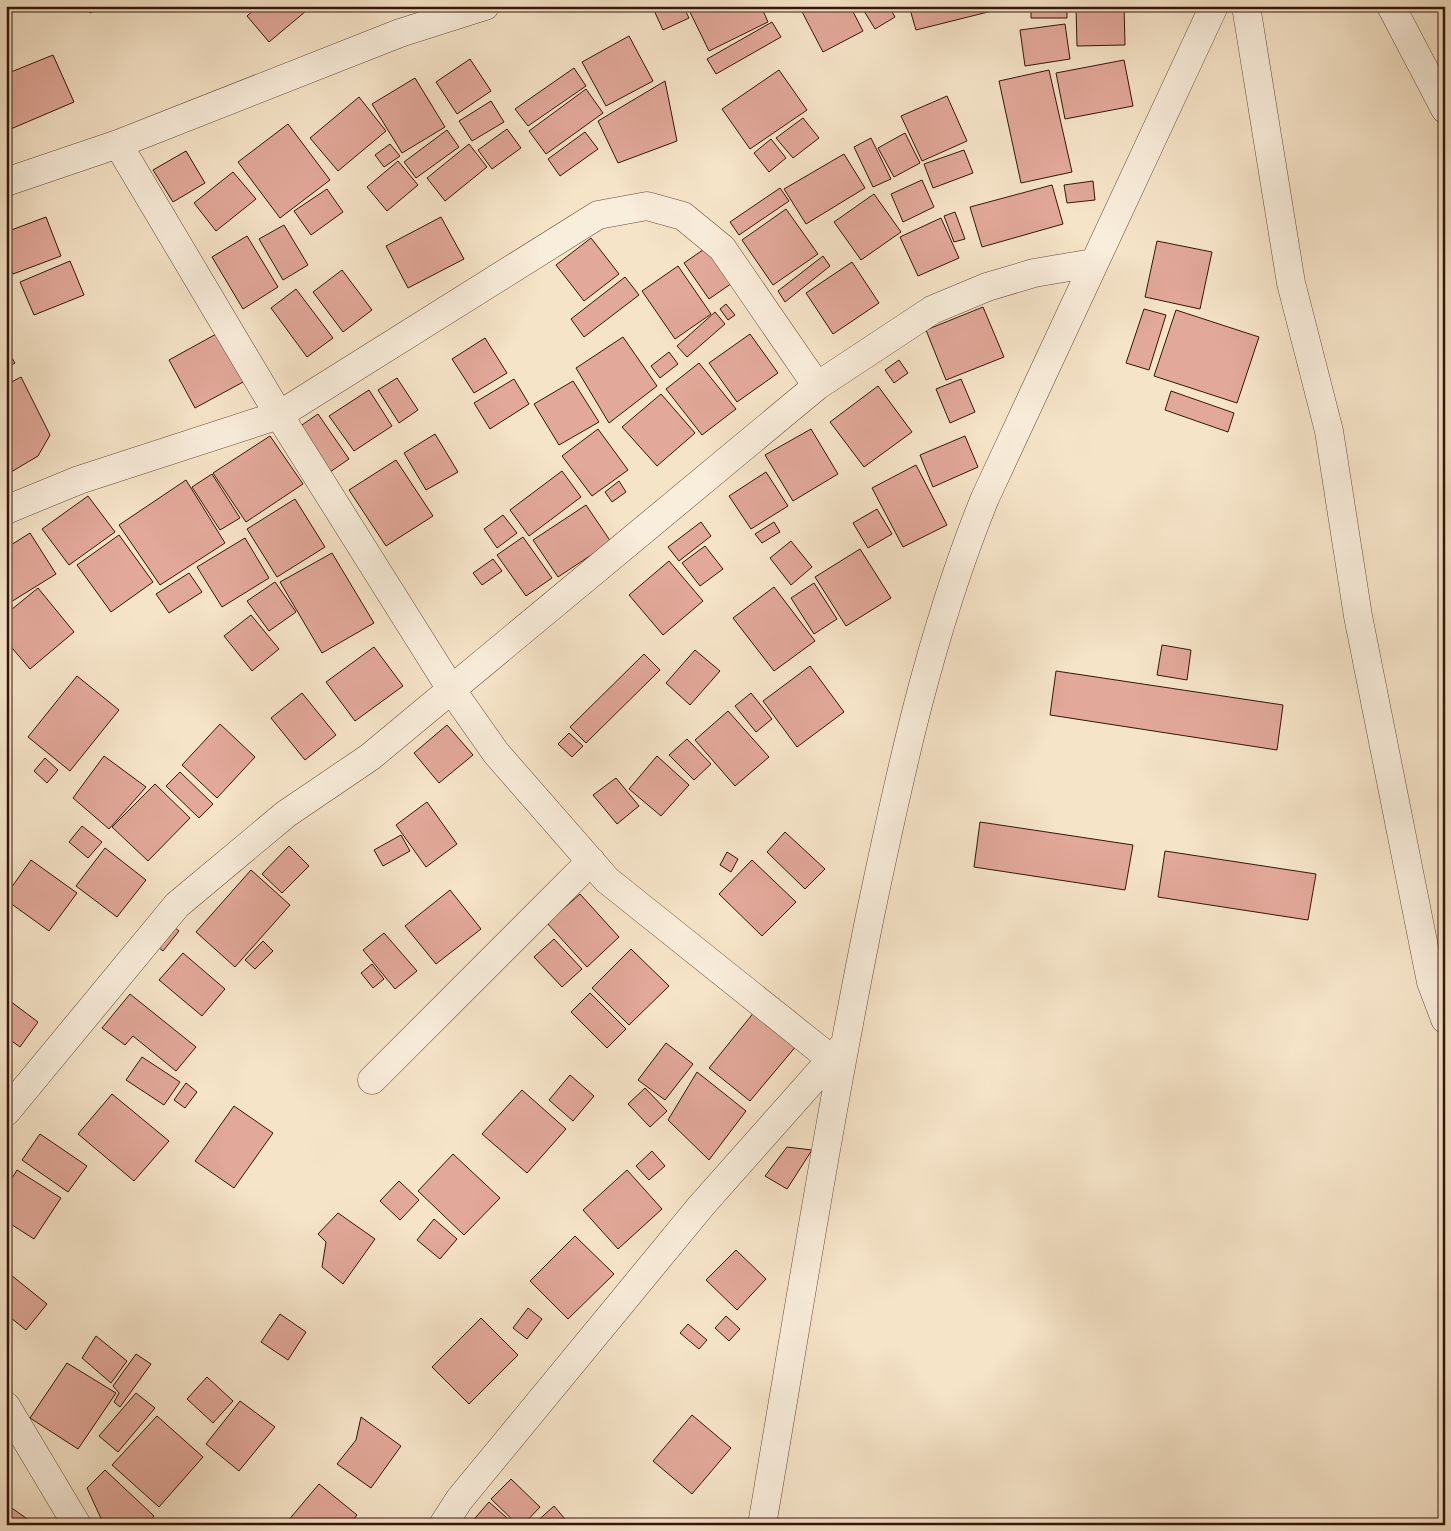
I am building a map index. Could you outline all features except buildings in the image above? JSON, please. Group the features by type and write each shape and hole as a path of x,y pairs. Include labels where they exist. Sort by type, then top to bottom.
{"street":[{"path":"400,33 412,6"},
{"path":"6,182 118,144 400,33 485,6"},
{"path":"762,1525 837,1052 902,761 938,628 960,561 985,498 1092,263 1214,6"},
{"path":"1246,6 1291,283 1329,431 1358,616 1431,982 1445,1018"},
{"path":"1391,6 1442,97"},
{"path":"118,144 279,415 451,689 496,753 607,880 837,1052"},
{"path":"6,510 79,480 279,415 598,215 647,206 683,216 722,248 817,386"},
{"path":"6,1112 177,905 286,814 370,757 817,386 932,310 987,287 1034,273 1092,263"},
{"path":"372,1080 591,862"},
{"path":"443,1525 459,1500 701,1206 837,1052"},
{"path":"6,1406 77,1525"}]}
